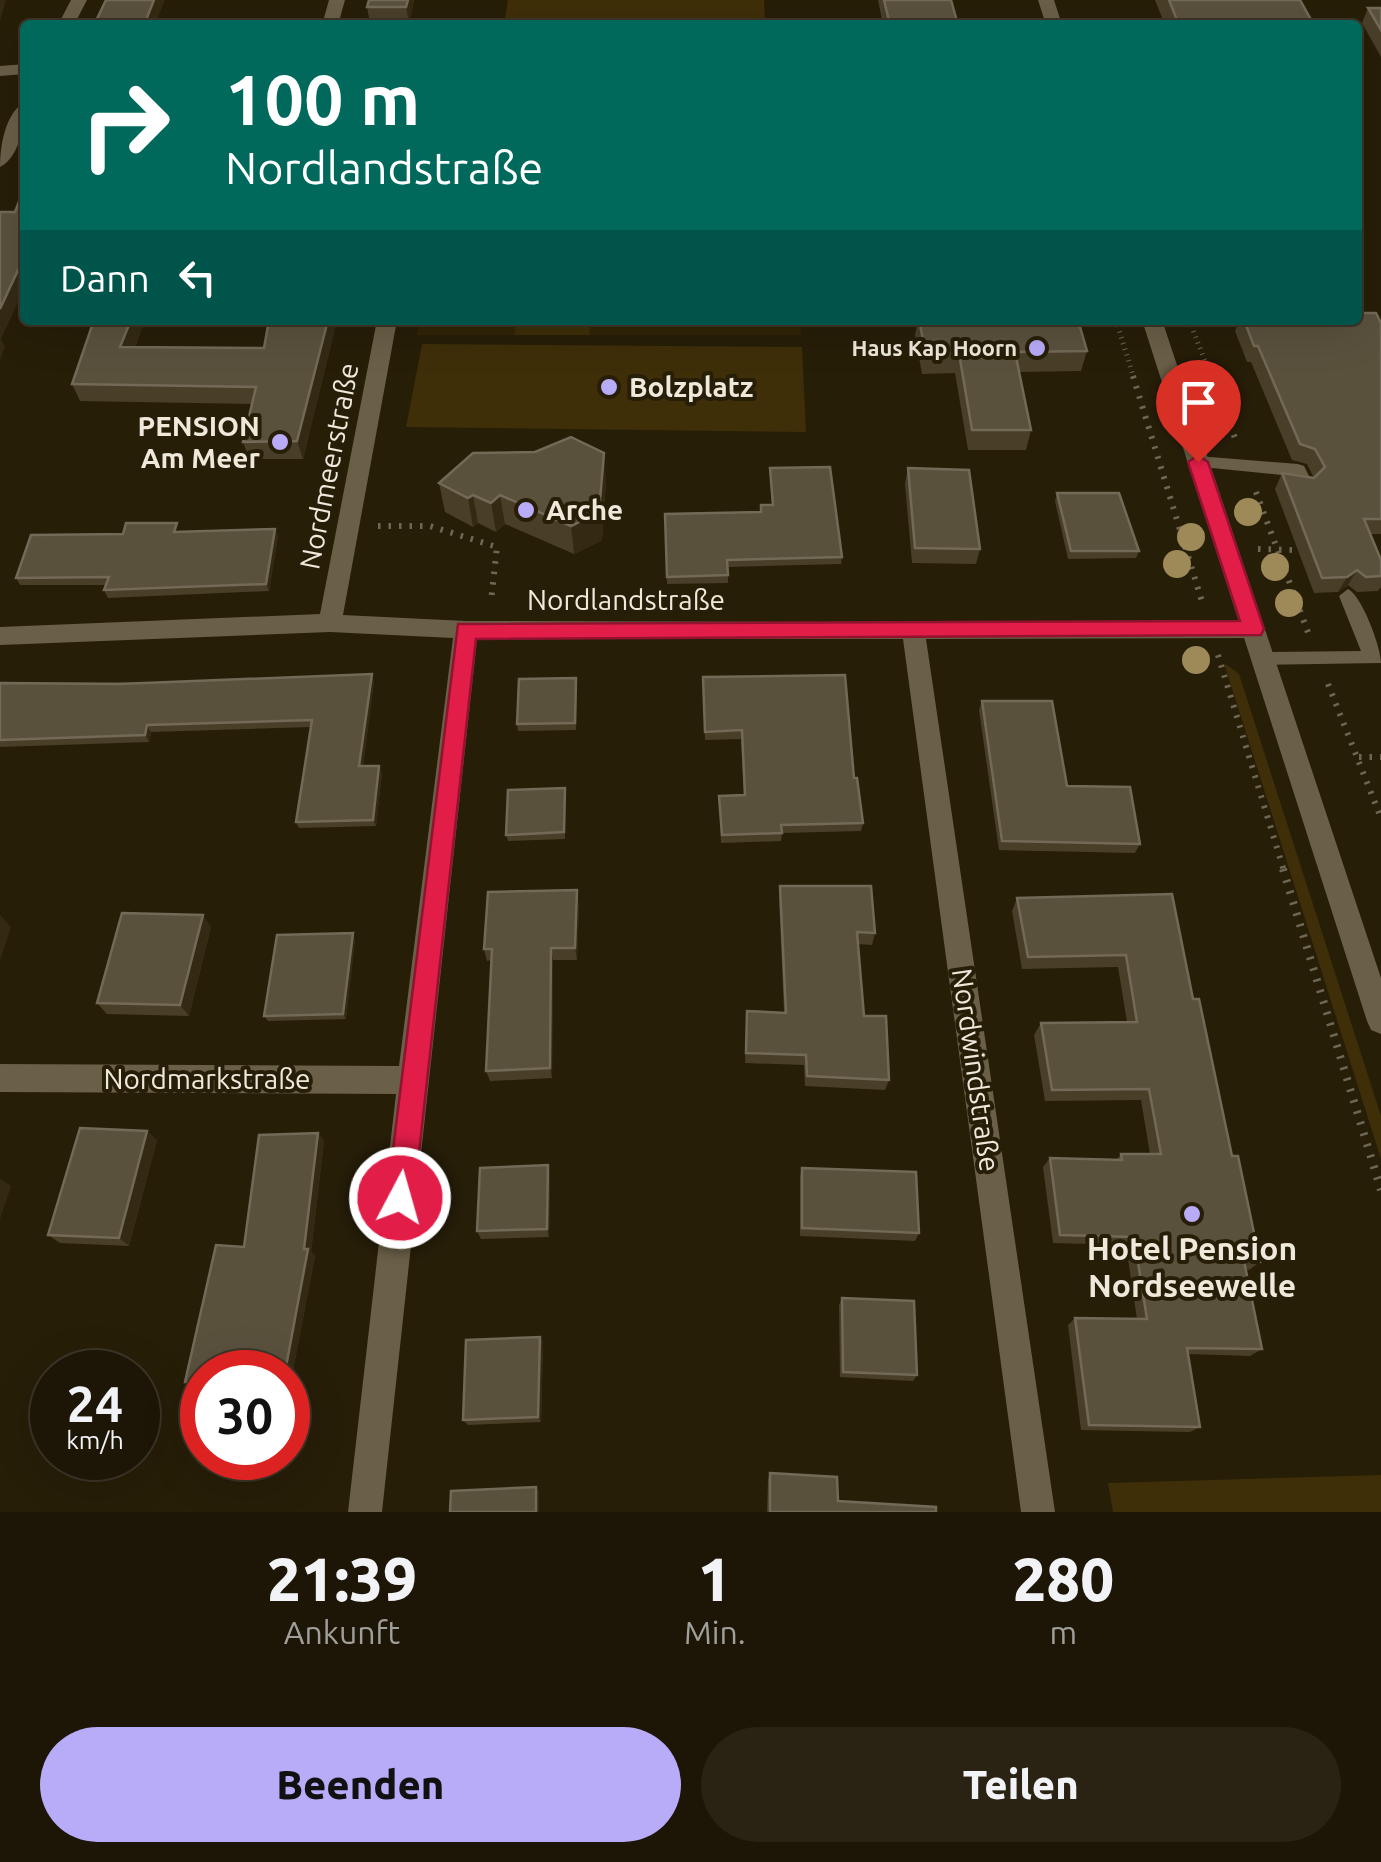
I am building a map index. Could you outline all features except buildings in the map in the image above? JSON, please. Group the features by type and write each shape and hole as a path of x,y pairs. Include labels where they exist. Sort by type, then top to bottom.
{"street":[{"path":"0,162 20,118"},
{"name":"Nordmeerstraße","path":"330,624 387,325"},
{"path":"1154,325 1381,1020"},
{"name":"Nordlandstraße","path":"0,636 330,624 477,630 1253,629"},
{"name":"Nordwindstraße","path":"914,629 1038,1512"},
{"path":"365,1512 414,1080 477,630"},
{"name":"Nordmarkstraße","path":"0,1078 414,1080"}],"lane":[{"path":"1198,462 1298,470 1304,484"},
{"path":"1262,660 1374,658 1348,596"}],"path":[{"path":"1118,325 1381,1190"},
{"path":"346,526 430,526 497,546 477,630"},
{"path":"1318,660 1381,818"},
{"path":"1359,757 1381,757"}],"shaded area":[{"path":"508,0 764,0 765,20 505,20"},
{"path":"419,325 800,325 801,335 417,335"},
{"path":"516,325 589,325 590,335 514,335"},
{"name":"Bolzplatz","path":"422,344 802,347 806,432 406,427"},
{"path":"1224,663 1239,674 1381,1116 1381,1159"},
{"path":"1381,1475 1381,1512 1113,1512 1108,1483"}],"place":[{"name":"Haus Kap Hoorn","path":"1037,348"},
{"name":"Bolzplatz","path":"609,387"},
{"name":"PENSION Am Meer","path":"280,442"},
{"name":"Arche","path":"526,510"},
{"name":"Hotel Pension Nordseewelle","path":"1192,1214"}],"route":[{"path":"400,1198 466,630 1253,629 1198,462"}]}
